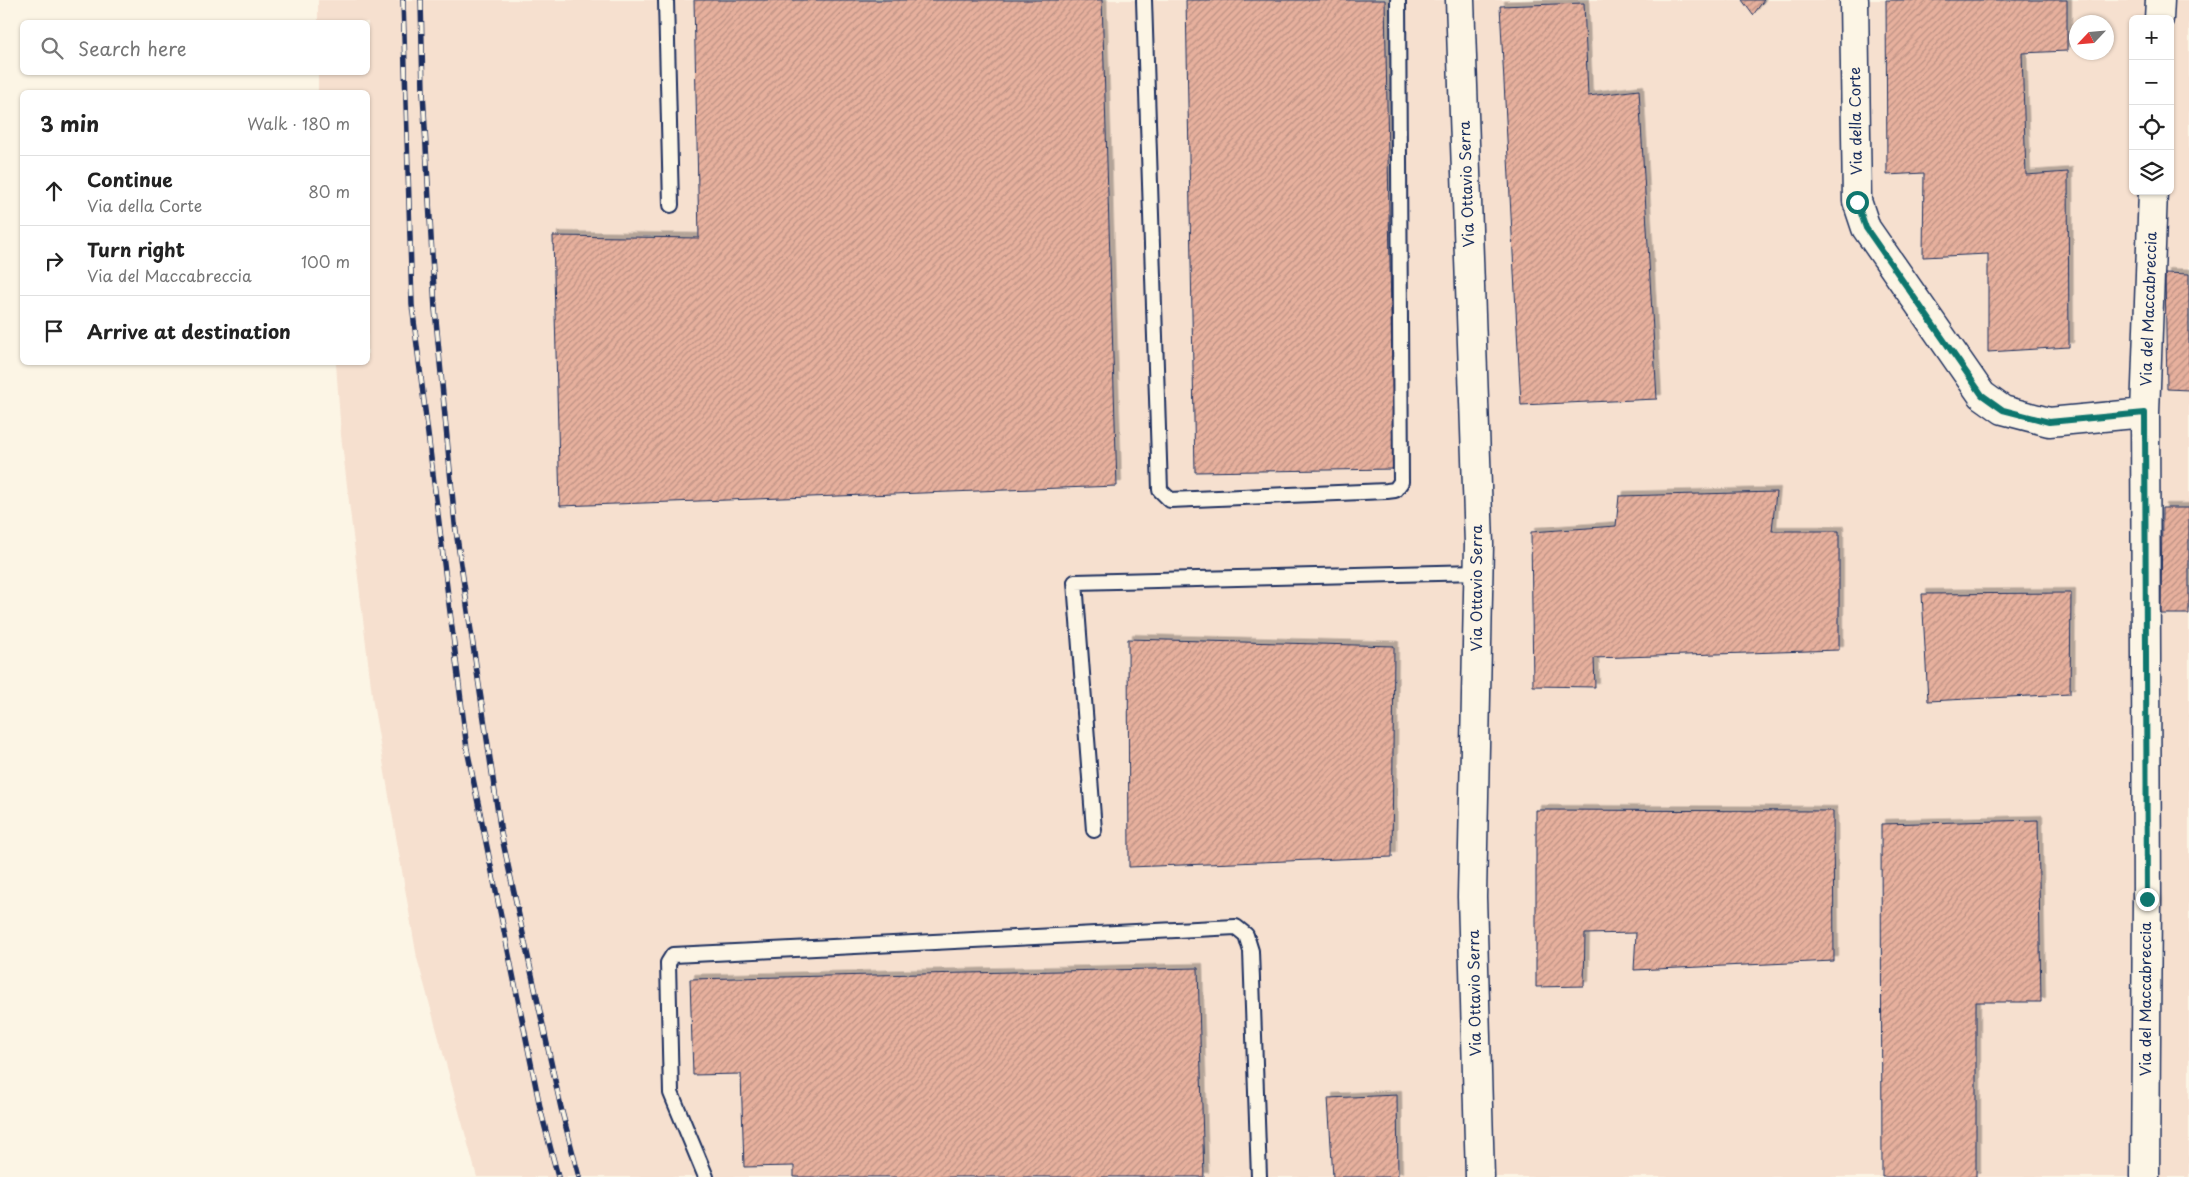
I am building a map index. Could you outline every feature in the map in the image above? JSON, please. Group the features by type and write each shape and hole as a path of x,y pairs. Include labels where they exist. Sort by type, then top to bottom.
{"street":[{"name":"Via Ottavio Serra","path":"1460,0 1478,572 1472,898 1480,1177"},
{"name":"Via della Corte","path":"1854,0 1857,202 1866,228 1982,395 2003,410 2049,422 2145,413"},
{"path":"2159,15 2160,0"},
{"name":"Via del Maccabreccia","path":"2145,1177 2147,899 2145,413 2153,195"}],"lane":[{"path":"666,0 671,205"},
{"path":"1144,0 1160,490 1170,500 1387,491 1395,490 1401,482 1398,0"},
{"path":"1094,830 1075,582 1478,572"},
{"path":"706,1177 671,1093 668,963 673,954 1236,927 1246,936 1251,951 1259,1177"}],"shaded area":[{"path":"318,0 2189,0 2189,1177 477,1177 417,958 373,703 341,435 336,365 370,365 370,90 318,90 318,75 370,75 370,20 318,20"}],"building":[{"path":"694,0 1102,0 1117,486 560,506 553,236 699,238"},
{"path":"1186,0 1385,0 1394,469 1195,472"},
{"path":"1742,0 1764,0 1753,15"},
{"path":"1886,0 2067,0 2067,51 2022,53 2026,175 2068,172 2069,347 1988,352 1988,254 1923,257 1924,173 1887,175"},
{"path":"1584,3 1588,96 1639,90 1657,399 1521,405 1500,6"},
{"path":"2165,273 2189,274 2189,390 2167,389"},
{"path":"1776,492 1772,531 1839,531 1839,650 1594,658 1595,687 1533,686 1531,532 1616,526 1619,496"},
{"path":"2162,508 2189,508 2189,614 2161,614"},
{"path":"2071,593 2070,694 1928,701 1922,594"},
{"path":"1128,639 1394,646 1392,857 1129,867"},
{"path":"1536,810 1833,811 1834,961 1634,970 1636,933 1585,934 1584,986 1536,987"},
{"path":"2038,820 2041,1002 1976,1002 1976,1177 1882,1177 1881,824"},
{"path":"1198,968 1204,1177 794,1177 794,1166 744,1167 741,1074 693,1075 690,979"},
{"path":"1397,1095 1398,1177 1333,1177 1328,1098"}],"railway":[{"path":"403,0 412,305 467,749 541,1112 558,1177"},
{"path":"421,0 423,92 435,309 455,524 501,833 561,1108 579,1177"}],"route":[{"path":"1857,202 1866,228 1982,395 2003,410 2049,422 2145,413 2147,899"}]}
